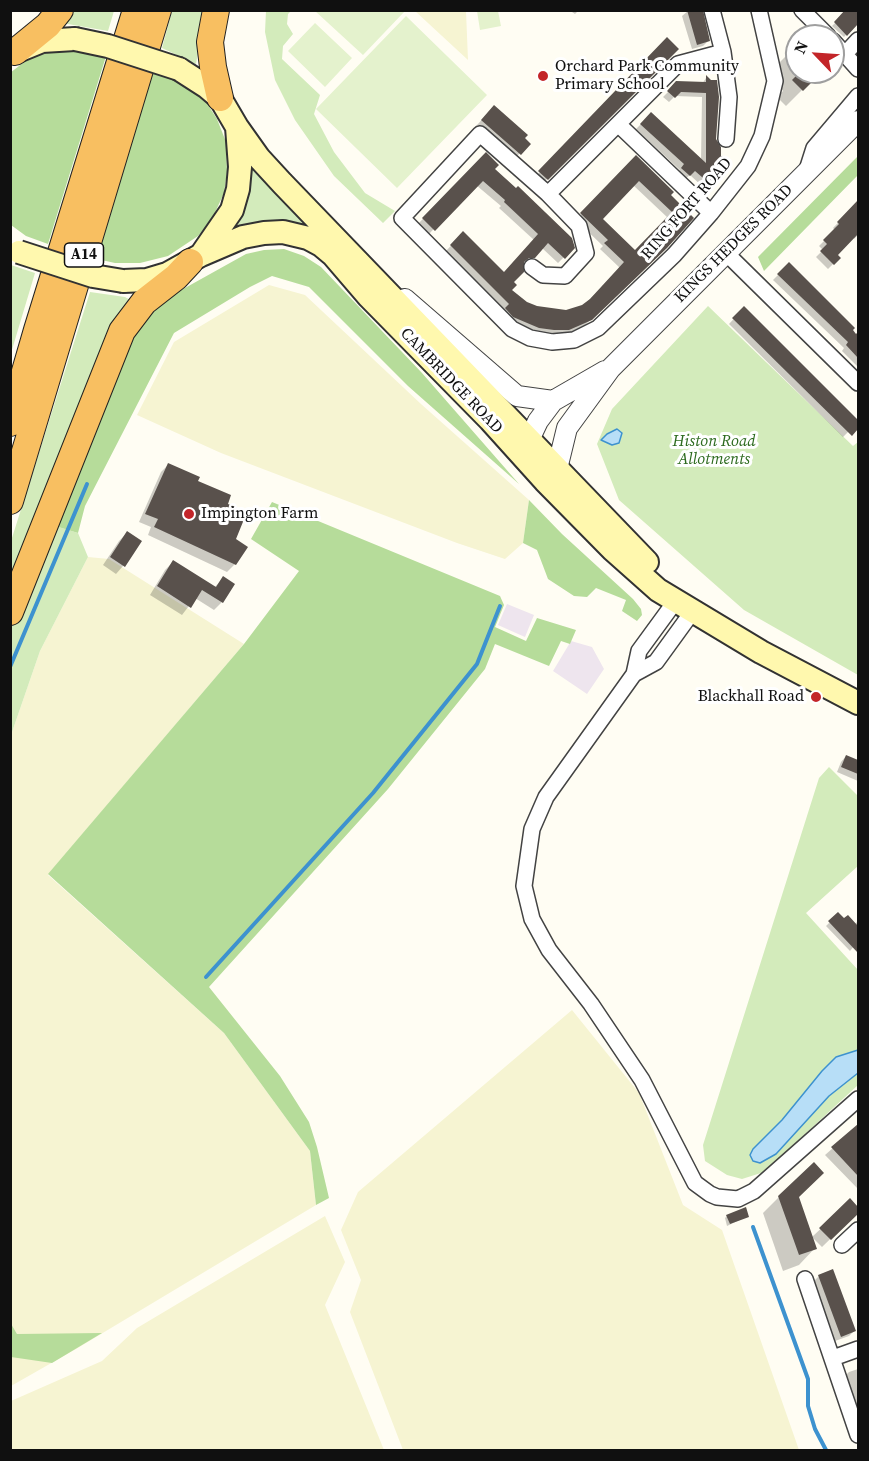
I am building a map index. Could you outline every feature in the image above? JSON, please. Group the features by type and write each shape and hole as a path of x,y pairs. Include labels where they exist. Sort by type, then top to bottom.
{"highway":[{"path":"13,53 48,25 60,10"},
{"name":"A14","path":"10,423 135,10"},
{"name":"A14","path":"10,501 158,10"},
{"path":"216,10 210,42 220,98"},
{"path":"10,612 122,332 144,302 196,259"}],"main road":[{"path":"13,53 42,41 75,39 108,46 179,69 220,98"},
{"name":"CAMBRIDGE ROAD","path":"220,98 259,158 369,272 551,475 613,550 658,590 761,652 858,703"},
{"path":"196,259 232,210 238,189 240,167 237,127"},
{"name":"CAMBRIDGE ROAD","path":"15,249 93,276 123,281 147,280 167,274 243,237 283,232 308,238 333,255 377,305 519,441"}],"street":[{"path":"712,10 723,52 729,97 726,139"},
{"name":"RING FORT ROAD","path":"549,194 480,134 402,218 512,329 530,338 552,342 574,340 598,328 674,255 748,166 762,136 776,81 759,10"},
{"path":"802,10 816,24"},
{"path":"858,40 846,54 858,69"},
{"path":"532,267 543,275 565,276 585,253 579,226 549,194 678,64 723,52"},
{"path":"806,173 814,148 858,96"},
{"name":"KINGS HEDGES ROAD","path":"551,475 567,428 609,369 858,121"},
{"path":"619,125 711,213"},
{"path":"726,254 858,383"},
{"name":"CAMBRIDGE ROAD","path":"369,272 418,309 517,396 553,401"},
{"name":"KINGS HEDGES ROAD","path":"519,441 553,401 609,369"},
{"path":"519,441 567,428"},
{"path":"685,605 639,651 634,674 546,797 532,829 524,886 532,919 549,950 591,1004 642,1080 696,1183 717,1197 738,1199 754,1191 858,1099"},
{"path":"842,1245 858,1230"},
{"path":"805,1279 858,1435"},
{"path":"833,1358 858,1349"}],"shaded area":[{"path":"415,11 466,11 468,60"},
{"path":"269,285 305,295 421,404 529,500 523,543 505,559 221,453 137,415 174,342"},
{"path":"88,557 109,559 244,644 48,875 224,1033 310,1151 316,1205 11,1386 10,1344 17,1334 10,1322 11,735 40,651"},
{"path":"507,604 534,615 525,637 498,625"},
{"path":"571,641 592,647 604,669 587,694 553,671"},
{"path":"572,1010 639,1093 683,1205 722,1230 799,1450 403,1450 350,1312 361,1280 341,1230 358,1192"},
{"path":"325,1216 345,1262 325,1305 384,1450 11,1450 11,1401 102,1361 137,1328"}],"green space":[{"path":"72,11 114,11 108,31 62,23"},
{"path":"172,11 205,11 196,64 162,48"},
{"path":"266,11 291,11 288,14 287,24 293,34 283,46 282,59 320,95 314,114 334,152 365,193 395,211 383,223 334,176 295,120 275,80 265,32"},
{"path":"315,11 405,11 363,55"},
{"path":"477,11 498,11 501,26 480,30"},
{"path":"406,16 487,95 397,188 316,109"},
{"path":"315,23 352,58 325,87 288,51"},
{"path":"63,47 107,53 48,244 26,236 11,225 10,73 28,59"},
{"path":"154,69 178,76 203,97 217,119 226,142 227,172 224,193 212,219 198,236 168,256 140,263 115,263 97,259"},
{"path":"858,156 858,175 764,271 758,257"},
{"path":"246,157 319,236 221,240"},
{"path":"284,249 304,256 321,267 422,373 519,484 408,386 309,287 272,276 174,333 85,506 78,533 52,525 129,340 145,318 176,293 246,254"},
{"path":"10,265 35,273 11,353"},
{"path":"90,292 125,297 134,302 11,586 11,541"},
{"name":"Histon Road Allotments","path":"708,306 853,446 858,442 858,675 744,610 619,500 597,444 612,409"},
{"path":"529,500 562,534 633,599 641,609 642,615 637,621 622,611 626,600 596,588 587,597 574,596 548,579 537,550 523,543"},
{"path":"272,502 500,596 504,605 495,627 526,641 537,618 576,630 570,644 561,641 549,666 495,644 485,669 388,789 209,987 280,1076 309,1122 329,1198 316,1205 310,1151 224,1033 48,874 244,644 299,571 251,539"},
{"path":"52,525 78,533 88,557 40,651 11,735 11,629"},
{"path":"829,767 858,796 858,866 806,913 858,970 858,1085 764,1172 742,1179 727,1175 705,1161 703,1145 819,778"},
{"path":"10,1322 17,1334 102,1333 52,1363 11,1357"}],"water":[{"path":"617,429 622,433 619,443 612,445 601,440 607,434"},
{"path":"858,1050 858,1073 829,1096 776,1154 760,1163 753,1161 750,1155 753,1149 782,1120 822,1071 836,1057"}],"building":[{"path":"687,10 703,10 710,41 697,45"},
{"path":"845,10 858,10 858,24 847,36 845,24 834,22"},
{"path":"667,37 679,49 548,180 538,171"},
{"path":"706,75 711,80 717,80 719,97 716,139 721,147 721,156 724,156 725,167 710,184 695,171 690,176 681,168 684,164 640,124 651,112 706,163 706,93 681,92 675,98 667,91 676,81 706,82"},
{"path":"796,84 810,84 803,91"},
{"path":"494,105 528,135 525,138 531,144 521,155 481,120"},
{"path":"486,152 499,165 495,169 516,188 518,186 572,238 575,248 565,259 548,243 535,258 529,258 524,262 524,272 514,282 517,285 512,290 527,302 537,306 566,310 582,305 590,299 624,262 604,243 608,240 580,213 636,155 674,192 671,195 694,218 667,248 592,320 569,330 554,330 539,328 513,317 505,308 509,304 450,245 463,231 504,272 538,234 483,181 435,231 422,218","holes":["639,181 672,212 635,250 603,219"]},
{"path":"858,200 858,234 838,255 841,258 834,265 820,251 827,244 823,240"},
{"path":"789,262 855,328 853,330 856,334 858,332 858,358 846,345 848,342 777,274"},
{"path":"744,306 858,420 858,429 852,436 732,318"},
{"path":"168,463 200,477 198,481 231,495 228,504 247,512 236,539 248,547 236,565 154,527 158,519 145,514"},
{"path":"127,531 142,541 125,567 110,557"},
{"path":"173,560 216,587 223,576 235,584 223,603 202,590 191,608 157,586"},
{"path":"846,755 858,760 858,774 841,767"},
{"path":"838,912 844,918 848,915 858,926 858,953 828,921"},
{"path":"858,1124 858,1176 831,1147"},
{"path":"814,1162 824,1173 799,1197 817,1249 799,1255 778,1196"},
{"path":"850,1198 858,1207 858,1214 831,1240 819,1228"},
{"path":"746,1207 749,1217 730,1224 726,1215"},
{"path":"833,1269 856,1331 841,1337 818,1275"}],"waterway":[{"path":"10,667 87,484"},
{"path":"206,977 373,793 477,664 500,606"},
{"path":"753,1227 808,1379 808,1406 815,1429 826,1450"}],"place":[{"name":"Orchard Park Community Primary School","path":"543,76"},
{"name":"Impington Farm","path":"189,514"},
{"name":"Blackhall Road","path":"816,697"}]}
